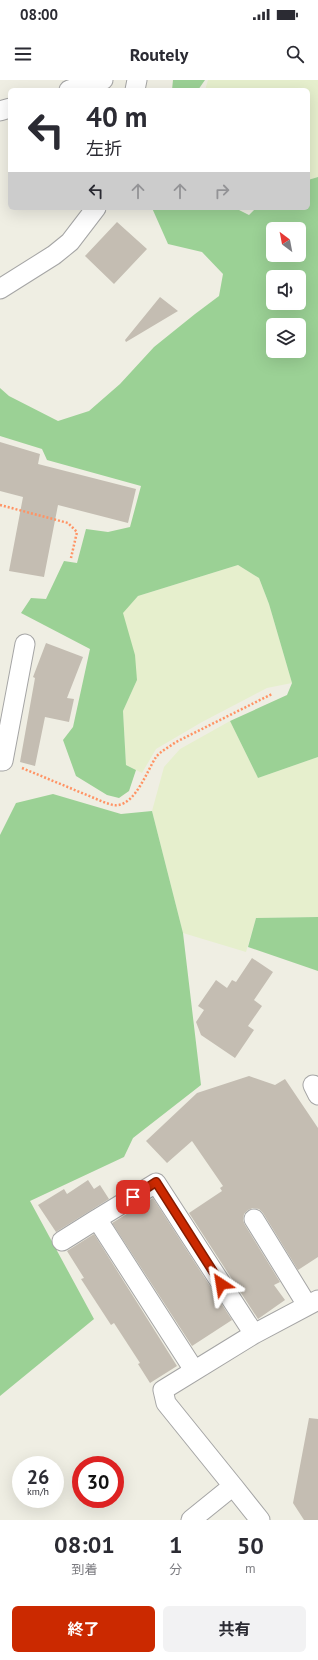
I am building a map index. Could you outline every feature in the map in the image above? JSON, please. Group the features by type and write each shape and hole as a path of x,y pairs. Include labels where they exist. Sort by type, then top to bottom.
{"street":[{"path":"76,88 103,80"},
{"path":"0,289 54,255 70,242 94,210"},
{"path":"2,761 25,644"},
{"path":"62,1241 156,1182 254,1334"},
{"path":"97,1219 194,1370"},
{"path":"254,1219 313,1303 254,1334 163,1390 166,1403 260,1520"},
{"path":"191,1520 233,1486"}],"path":[{"path":"0,505 68,523 77,532 72,558"},
{"path":"2,761 36,773 116,806 123,804 131,798 157,756 163,751 176,742 272,694"}],"green space":[{"path":"173,80 205,80 199,88 172,88"},
{"path":"208,80 318,80 318,177 310,179 310,88 206,88"},
{"path":"318,177 318,757 258,778 230,721 287,695 292,683 269,604 259,578 238,565 138,596 123,613 135,655 137,680 123,711 126,765 136,770 129,791 119,798 107,795 76,776 63,740 73,727 90,649 21,613 31,598 46,599 64,561 77,563 86,529 108,532 130,527 141,486 47,460 42,449 0,436 0,388 9,396 58,421 89,411 120,384 154,347 219,296 223,274 202,252 168,244 153,210 239,210 249,215 254,210 310,210 310,179"},
{"path":"238,565 259,578 269,604 292,683 267,688 202,722 156,749 142,773 126,765 123,711 137,680 122,613 138,596"},
{"path":"230,721 258,778 318,757 318,917 256,918 246,952 183,933 152,811 164,767 180,749"},
{"path":"53,794 121,814 152,811 183,933 201,1085 133,1138 124,1157 30,1201 94,1319 0,1396 0,835 16,803"},
{"path":"318,917 318,971 248,947 256,918"}],"building":[{"path":"117,222 147,249 114,284 85,256"},
{"path":"160,297 178,311 126,342 125,340"},
{"path":"0,442 40,454 38,464 136,489 128,523 58,505 44,577 9,571 23,497 0,491"},
{"path":"46,643 83,657 67,698 74,699 69,722 45,717 35,766 20,762 35,678 33,677"},
{"path":"252,958 273,972 254,1000 262,1006 248,1026 254,1030 235,1058 201,1035 196,1022 204,1010 198,1006 216,980 227,988 232,980 236,982"},
{"path":"249,1076 275,1085 285,1079 318,1128 318,1257 298,1270 263,1213 259,1209 253,1208 244,1214 243,1220 245,1225 280,1282 274,1285 285,1300 258,1319 189,1213 222,1191 220,1188 223,1186 192,1141 167,1163 146,1141 197,1093"},
{"path":"88,1180 94,1189 100,1185 109,1199 56,1232 38,1205 64,1189 67,1194"},
{"path":"153,1198 232,1320 192,1346 112,1223"},
{"path":"94,1234 177,1366 150,1383 138,1364 140,1363 114,1323 111,1325 81,1279 84,1278 67,1251"},
{"path":"309,1418 318,1419 318,1520 304,1520 293,1503"}],"route":[{"path":"133,1197 156,1182 221,1284"}]}
